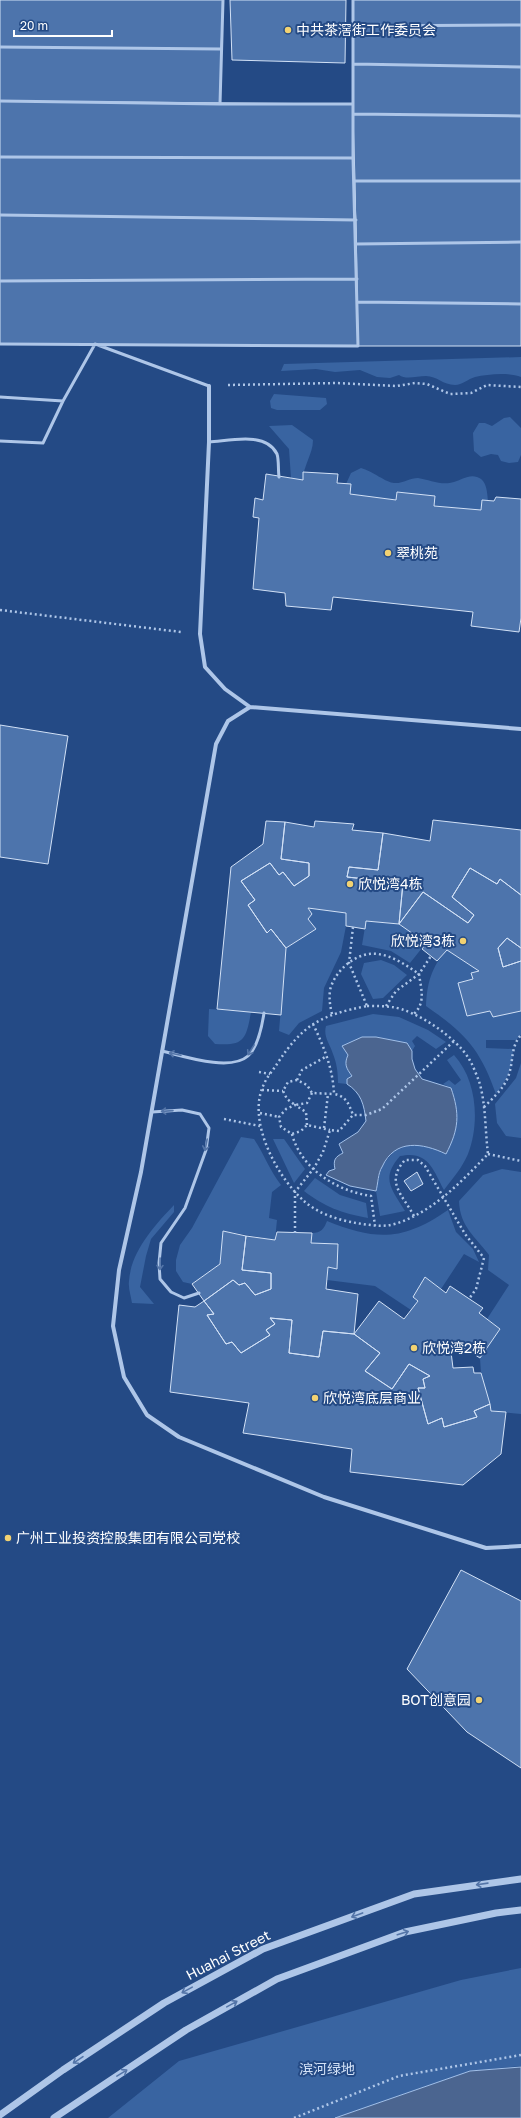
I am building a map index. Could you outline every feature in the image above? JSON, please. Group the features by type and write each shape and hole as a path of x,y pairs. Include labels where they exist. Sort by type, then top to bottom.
{"street":[{"path":"209,386 209,442 200,634 205,666 225,689 250,708 521,729"},
{"path":"250,708 228,722 216,744 152,1112 119,1270 113,1326 124,1377 148,1415 179,1437 324,1497 486,1548 521,1546"},
{"name":"Huahai Street","path":"0,2115 63,2070 164,2003 263,1949 414,1894 521,1879"},
{"path":"54,2118 186,2030 277,1979 405,1932 496,1913 521,1910"}],"lane":[{"path":"220,104 223,0"},
{"path":"0,344 358,346 355,181 353,158 352,0"},
{"path":"353,26 521,25"},
{"path":"0,48 222,49"},
{"path":"353,64 521,67"},
{"path":"0,101 353,104"},
{"path":"353,114 521,116"},
{"path":"0,157 353,158"},
{"path":"355,181 521,181"},
{"path":"0,215 356,220"},
{"path":"356,244 521,242"},
{"path":"0,281 357,279"},
{"path":"357,302 521,304"},
{"path":"95,344 209,386"},
{"path":"0,441 43,443 63,401 95,344"},
{"path":"0,397 63,401"},
{"path":"209,442 245,439 265,442 276,454 279,476"},
{"path":"162,1051 223,1064 248,1056 256,1043 264,1013"},
{"path":"152,1112 182,1110 200,1114 209,1128 206,1150 185,1208 161,1243 159,1263 160,1279 170,1292 184,1298 199,1293"}],"path":[{"path":"209,386 337,383 397,386 415,383 427,384 450,394 471,393 487,385 521,386"},
{"path":"0,610 200,634"},
{"path":"353,927 349,963 368,1006"},
{"path":"332,1014 329,1003 331,989 340,973 349,963 362,954 377,954 392,957 419,974"},
{"path":"386,1006 396,991 419,974 431,956"},
{"path":"414,1014 421,1007 422,996 419,974"},
{"path":"368,1006 393,1007 414,1014 433,1024 454,1041 469,1058 479,1082 484,1107 488,1154 431,1208 396,1224 375,1226 346,1222 320,1212 304,1201 287,1183 275,1164 260,1126 259,1105 263,1084 288,1048 306,1028 332,1014 368,1006"},
{"path":"313,1024 327,1056 333,1079 334,1094"},
{"path":"484,1107 508,1079 512,1066 513,1049 521,1035"},
{"path":"352,1115 366,1115 382,1109 454,1041"},
{"path":"297,1080 302,1070 327,1056"},
{"path":"283,1091 288,1082 297,1080 307,1085 312,1093"},
{"path":"262,1090 283,1091"},
{"path":"283,1091 287,1099 306,1112 307,1125 301,1131 292,1134"},
{"path":"312,1093 334,1094 341,1096 349,1104 352,1115"},
{"path":"279,1117 286,1109 295,1105 307,1103 312,1093"},
{"path":"324,1128 328,1094"},
{"path":"260,1113 279,1117"},
{"path":"200,1114 260,1126"},
{"path":"307,1125 339,1131 352,1115"},
{"path":"279,1117 281,1127 292,1134 295,1147 314,1168 331,1183 344,1190 371,1196 375,1226"},
{"path":"295,1233 295,1192 314,1168 323,1152 330,1130"},
{"path":"488,1154 521,1161"},
{"path":"414,1216 396,1184 394,1177 398,1168 406,1160 418,1160 424,1166 465,1234 484,1258 481,1275 476,1289 469,1299"},
{"path":"294,2118 399,2076 521,2055"}],"green space":[{"path":"521,357 521,377 505,374 486,375 475,377 455,385 447,384 430,376 408,378 399,375 390,378 377,377 360,370 335,372 316,369 281,371 284,364"},
{"path":"274,394 326,398 327,404 320,410 277,410 271,408 270,401"},
{"path":"510,417 521,428 521,455 518,462 509,463 501,461 498,455 491,454 481,457 474,451 473,433 479,423 485,423 492,426 504,418"},
{"path":"292,425 313,440 313,445 303,475 303,480 291,478 289,449 269,426"},
{"path":"361,468 394,483 400,483 418,478 440,483 450,483 474,476 485,483 488,500 482,500 481,510 434,506 435,496 397,492 396,500 350,494 346,484 351,473"},
{"path":"308,908 346,913 346,926 341,952 324,988 322,1011 299,1023 289,1035 279,1031 286,948 316,929 308,919 312,914"},
{"path":"366,921 399,924 426,943 410,963 391,951 362,945"},
{"path":"447,950 479,971 473,979 458,983 467,1016 490,1011 493,1017 521,1011 521,1035 516,1040 486,1040 486,1048 513,1049 512,1063 509,1073 496,1094 484,1065 470,1044 452,1025 426,1006 427,990 431,976 437,963"},
{"path":"381,960 394,965 407,975 383,998 373,999 361,974 364,963"},
{"path":"209,1009 251,1012 245,1035 242,1039 232,1044 215,1044 208,1036"},
{"path":"373,1014 399,1017 428,1030 446,1042 436,1049 417,1036 412,1041 415,1046 412,1051 406,1043 376,1037 362,1037 348,1055 352,1076 347,1079 347,1084 338,1083 335,1061 325,1034 326,1026"},
{"path":"454,1055 462,1065 468,1077 474,1102 474,1129 472,1142 466,1159 444,1190 433,1168 423,1159 417,1156 400,1156 394,1164 389,1178 392,1190 405,1211 380,1216 376,1191 381,1167 394,1151 415,1143 430,1146 446,1153 454,1136 457,1121 456,1106 451,1088 443,1084 449,1080 455,1085 461,1080 447,1060"},
{"path":"521,1063 521,1138 506,1136 497,1123 495,1104 516,1078"},
{"path":"241,1137 254,1139 281,1185 272,1192 269,1218 277,1220 275,1240 224,1231 220,1264 192,1284 183,1282 176,1271 176,1260 180,1245 192,1228"},
{"path":"273,1139 284,1139 305,1169 294,1183"},
{"path":"502,1169 521,1172 521,1414 491,1411 481,1373 480,1358 500,1329 487,1319 509,1285 488,1270 489,1255 465,1225 460,1210 459,1201 483,1175"},
{"path":"315,1178 340,1195 366,1203 368,1218 334,1209 304,1191"},
{"path":"174,1205 174,1212 151,1239 146,1256 140,1287 154,1304 132,1303 129,1284 134,1259 145,1239"},
{"path":"448,1210 456,1232 473,1249 479,1262 464,1254 441,1289 425,1277 413,1297 418,1301 411,1310 375,1286 327,1280 328,1267 338,1245 311,1243 312,1233 322,1230 327,1221 361,1232 389,1235 417,1228"},
{"name":"滨河绿地","path":"521,1968 521,2066 470,2071 335,2118 108,2118 179,2061 461,1980"}],"shaded area":[{"path":"362,1037 376,1037 407,1043 412,1051 412,1059 415,1069 422,1079 451,1088 457,1114 454,1137 446,1154 428,1147 419,1146 402,1147 394,1151 381,1169 376,1191 350,1186 326,1175 329,1171 335,1169 335,1159 343,1153 339,1144 358,1132 366,1121 359,1095 347,1084 347,1079 352,1076 346,1066 348,1055 342,1046"},
{"path":"521,2067 521,2118 335,2118 470,2071"}],"building":[{"path":"0,0 223,0 221,49 0,47"},
{"name":"中共茶滘街工作委员会","path":"230,0 346,0 345,63 232,60"},
{"path":"353,0 521,0 521,25 353,26"},
{"path":"521,25 521,67 353,64 353,26"},
{"path":"0,47 221,49 220,104 0,101"},
{"path":"353,64 521,67 521,116 353,114"},
{"path":"0,101 353,104 353,158 0,157"},
{"path":"353,114 521,116 521,181 355,181"},
{"path":"0,157 353,158 356,220 0,215"},
{"path":"355,181 521,181 521,242 356,244"},
{"path":"0,215 356,220 357,279 0,281"},
{"path":"521,242 521,304 357,302 356,244"},
{"path":"357,279 358,346 0,344 0,281"},
{"path":"357,302 521,304 521,346 358,346"},
{"name":"翠桃苑","path":"303,472 338,474 337,483 351,484 350,494 396,500 397,492 435,496 434,506 481,510 482,500 494,501 496,497 521,499 521,618 519,632 471,626 473,612 333,597 331,610 286,606 285,593 253,589 259,518 253,517 255,498 263,500 266,474 303,480"},
{"path":"0,725 68,736 48,864 0,857"},
{"path":"433,820 521,830 521,895 500,879 497,884 470,868 452,897 474,915 468,923 423,892 399,924 403,883 347,877 349,867 378,870 383,833 430,841"},
{"path":"266,821 285,822 281,859 309,863 309,876 294,886 283,872 279,875 270,863 241,881 255,900 248,905 267,933 271,929 286,948 281,1015 217,1009 231,867 263,844"},
{"name":"欣悦湾4栋","path":"315,821 354,824 352,830 383,833 378,870 349,867 347,877 403,883 399,924 366,921 365,929 346,926 346,913 308,908 312,914 308,919 316,929 286,948 271,929 267,933 248,905 255,900 241,881 270,863 279,875 283,872 294,886 309,876 309,863 281,859 285,822 314,827"},
{"name":"欣悦湾3栋","path":"470,868 497,884 500,879 521,895 521,948 507,938 498,948 503,967 521,961 521,1011 493,1017 490,1011 467,1016 458,983 473,979 471,973 479,971 447,950 437,961 422,949 426,943 399,924 423,892 468,923 474,915 452,897"},
{"path":"507,938 521,948 521,961 503,967 498,948"},
{"path":"417,1172 423,1184 411,1191 404,1181"},
{"path":"223,1231 246,1236 242,1270 271,1273 271,1289 255,1295 245,1283 239,1285 233,1280 204,1301 192,1284 220,1264"},
{"path":"277,1232 312,1233 311,1243 338,1244 337,1269 328,1267 326,1289 358,1294 354,1334 323,1331 319,1357 289,1353 292,1320 270,1318 275,1324 266,1330 270,1335 241,1353 232,1342 226,1344 207,1315 214,1314 204,1301 233,1280 239,1285 245,1283 255,1295 271,1289 271,1273 242,1270 246,1236 275,1240"},
{"name":"欣悦湾2栋","path":"425,1277 446,1293 450,1286 483,1308 479,1313 500,1329 480,1358 458,1344 451,1352 453,1368 473,1367 474,1373 481,1373 490,1404 474,1411 477,1417 444,1427 442,1418 428,1424 418,1388 425,1388 423,1379 430,1376 409,1364 392,1389 365,1371 380,1353 354,1334 379,1301 404,1319 418,1301 413,1297"},
{"name":"欣悦湾底层商业","path":"204,1301 214,1314 207,1315 226,1344 232,1342 241,1353 270,1335 266,1330 275,1324 270,1318 292,1320 289,1353 319,1357 323,1331 354,1334 380,1353 365,1371 392,1389 409,1364 430,1376 423,1379 425,1388 418,1388 428,1424 442,1418 444,1427 477,1417 474,1411 490,1404 491,1411 506,1412 501,1454 463,1485 350,1472 352,1449 243,1433 249,1403 170,1392 179,1305 195,1307"},
{"name":"BOT创意园","path":"461,1570 521,1601 521,1768 467,1732 407,1669"}],"place":[{"name":"中共茶滘街工作委员会","path":"288,30"},
{"name":"翠桃苑","path":"388,553"},
{"name":"欣悦湾4栋","path":"350,884"},
{"name":"欣悦湾3栋","path":"463,941"},
{"name":"欣悦湾2栋","path":"414,1348"},
{"name":"欣悦湾底层商业","path":"315,1398"},
{"name":"广州工业投资控股集团有限公司党校","path":"8,1538"},
{"name":"BOT创意园","path":"479,1700"}]}
